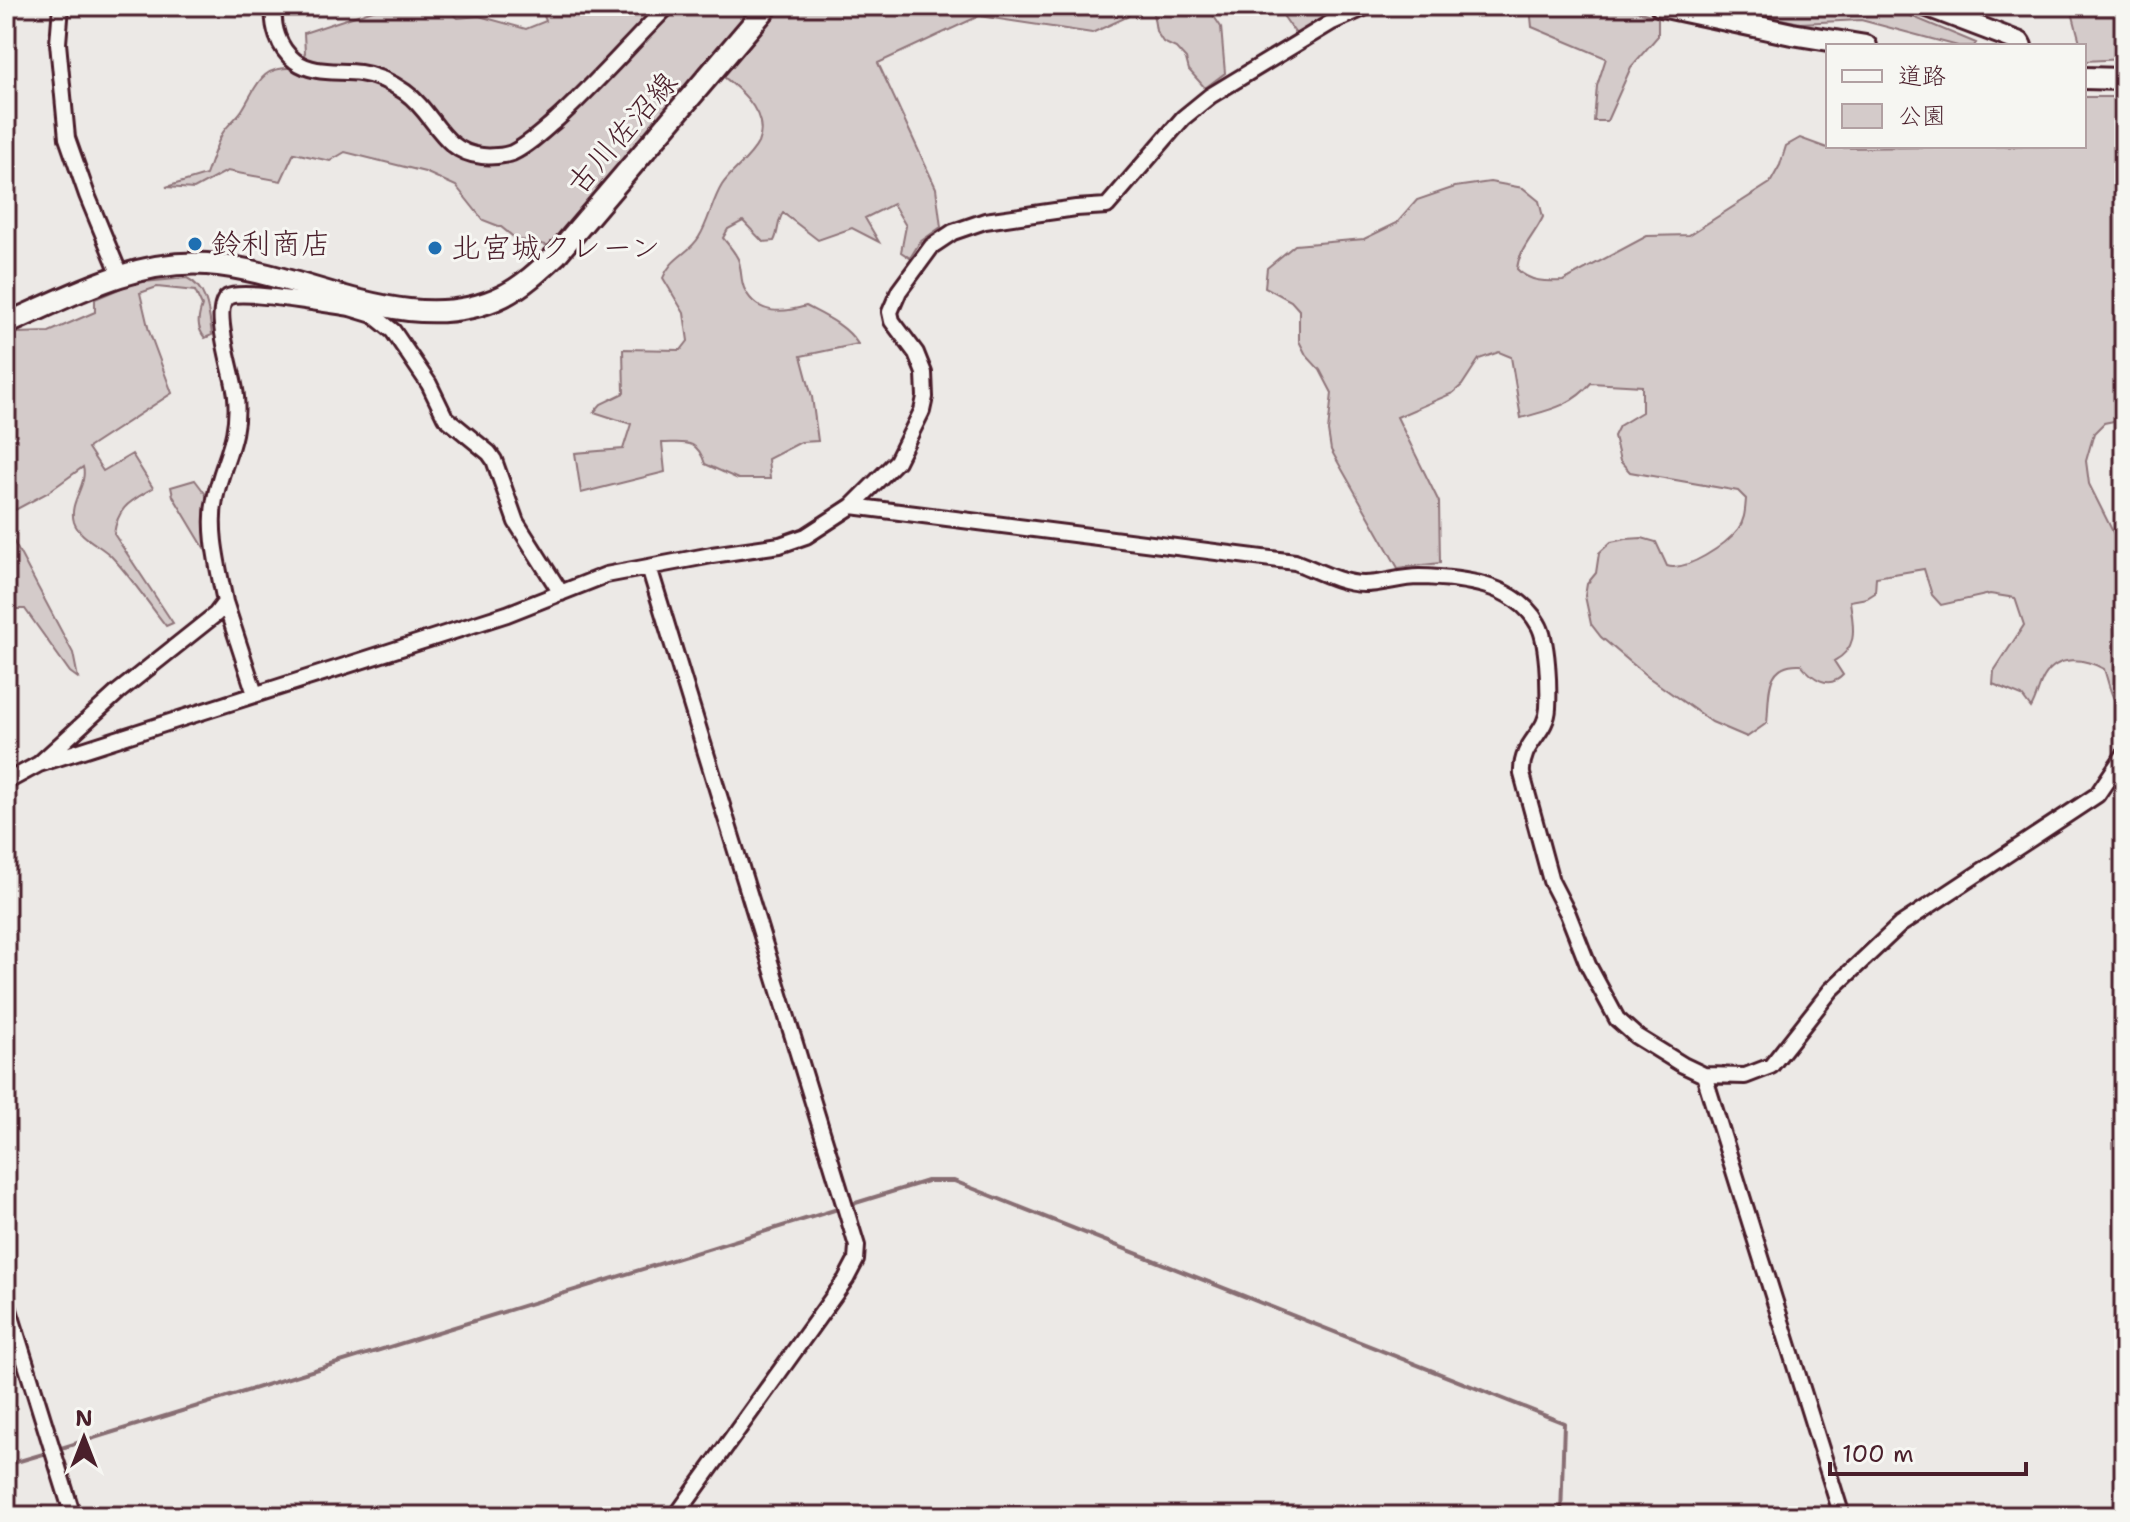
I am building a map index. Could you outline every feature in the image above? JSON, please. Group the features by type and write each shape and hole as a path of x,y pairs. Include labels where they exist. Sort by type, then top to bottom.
{"main road":[{"name":"古川佐沼線","path":"6,324 120,275 165,266 207,264 254,273 352,303 453,311 488,303 523,284 556,255 768,6"},
{"path":"1661,6 1854,44"},
{"path":"2086,78 2124,79"}],"street":[{"path":"61,6 58,43 67,138 120,275"},
{"path":"274,6 275,31 296,62 318,71 363,73 394,85 408,93 450,144 467,154 485,156 511,153 536,137 577,101 668,6"},
{"path":"6,782 39,764 507,614 606,575 795,541 825,526 852,506 897,461 922,411 924,373 916,353 892,321 890,312 899,291 932,246 953,232 985,221 1107,206 1183,118 1210,96 1319,30 1368,6"},
{"path":"1925,6 2021,44"},
{"path":"255,694 225,602 213,515 215,497 232,450 237,399 221,322 221,308 224,301 238,294 352,303 393,331 429,384 445,417 494,460 516,522 561,593"},
{"path":"852,506 1295,562 1346,581 1364,584 1416,577 1476,582 1518,603 1539,625 1543,637 1548,711 1521,759 1522,774 1551,881 1588,965 1617,1019 1636,1036 1704,1075 1745,1076 1771,1066 1831,990 1889,935 1921,910 2097,795 2124,755"},
{"path":"649,567 857,1246 852,1270 676,1516"},
{"path":"39,764 118,692 216,614 225,602"},
{"path":"1704,1075 1842,1516"},
{"path":"6,1300 73,1516"}],"green space":[{"path":"385,6 443,6 458,18 479,16 526,29 546,21 540,6 1139,6 1127,17 1092,33 979,16 878,63 936,188 941,227 920,242 910,258 901,252 906,226 893,204 865,218 879,242 852,228 818,240 783,213 774,241 763,242 743,221 728,229 723,238 738,259 745,290 757,304 780,311 806,306 841,326 858,344 801,356 812,397 818,441 801,442 768,459 770,479 738,479 705,464 694,446 662,443 665,472 581,493 575,453 623,449 631,424 594,412 601,404 624,393 623,349 681,350 688,341 684,313 663,278 671,265 695,243 722,185 755,149 761,131 759,119 737,88 708,65 551,246 516,239 501,227 483,220 456,186 425,172 345,152 330,161 294,153 281,181 227,171 194,189 166,187 206,175 222,134 242,110 261,79 274,70 296,68 305,53 304,33"},
{"path":"1152,6 1207,6 1221,27 1225,73 1205,88 1176,48 1163,42 1156,31"},
{"path":"1283,6 1348,6 1296,34 1284,17"},
{"path":"1530,6 1619,6 1658,17 1658,36 1631,67 1607,121 1594,121 1597,86 1606,58 1532,27"},
{"path":"1722,6 1887,6 1976,43 1951,44 1861,20 1800,23"},
{"path":"2064,6 2124,6 2124,59 2086,61 2086,44 2080,44 2072,12"},
{"path":"2086,97 2124,97 2124,419 2104,423 2094,433 2086,461 2089,484 2124,554 2124,711 2113,697 2104,669 2088,662 2072,660 2056,664 2042,681 2031,708 2022,696 1993,684 1994,671 2024,625 2015,598 1990,594 1941,605 1932,595 1924,569 1876,577 1875,593 1850,601 1853,635 1848,649 1834,661 1843,675 1837,680 1820,680 1801,664 1780,668 1771,682 1767,723 1747,737 1712,722 1648,677 1601,637 1591,624 1585,596 1587,584 1596,573 1599,553 1611,542 1642,538 1656,542 1667,566 1675,567 1695,561 1715,549 1738,529 1744,515 1746,499 1738,491 1630,472 1620,461 1614,436 1619,426 1642,412 1642,386 1591,383 1568,402 1521,418 1511,357 1499,352 1479,359 1453,393 1397,417 1439,502 1440,563 1398,568 1331,450 1328,431 1332,393 1299,341 1299,310 1291,301 1265,287 1267,268 1295,245 1364,239 1397,223 1417,200 1455,187 1490,182 1523,188 1539,201 1543,217 1524,249 1517,269 1532,279 1563,281 1647,236 1689,235 1770,183 1786,146 1800,138 1826,148 2086,148"},
{"path":"187,278 203,295 212,335 205,338 200,330 202,306 195,291 157,287 140,293 149,331 172,393 88,448 103,471 132,454 153,488 122,511 114,534 173,623 166,626 118,564 85,536 74,522 83,467 47,493 13,511 7,529 73,653 78,678 70,672 25,609 16,609 6,626 6,338 17,333 49,332 95,312 95,299 133,283"},
{"path":"195,480 207,496 205,517 212,561 173,496 171,487"}],"waterway":[{"path":"849,1205 927,1181 954,1181 1564,1423 1561,1516"},
{"path":"58,1449 841,1208"},
{"path":"6,1465 50,1452"}],"place":[{"name":"鈴利商店","path":"195,244"},
{"name":"北宮城クレーン","path":"435,248"}]}
